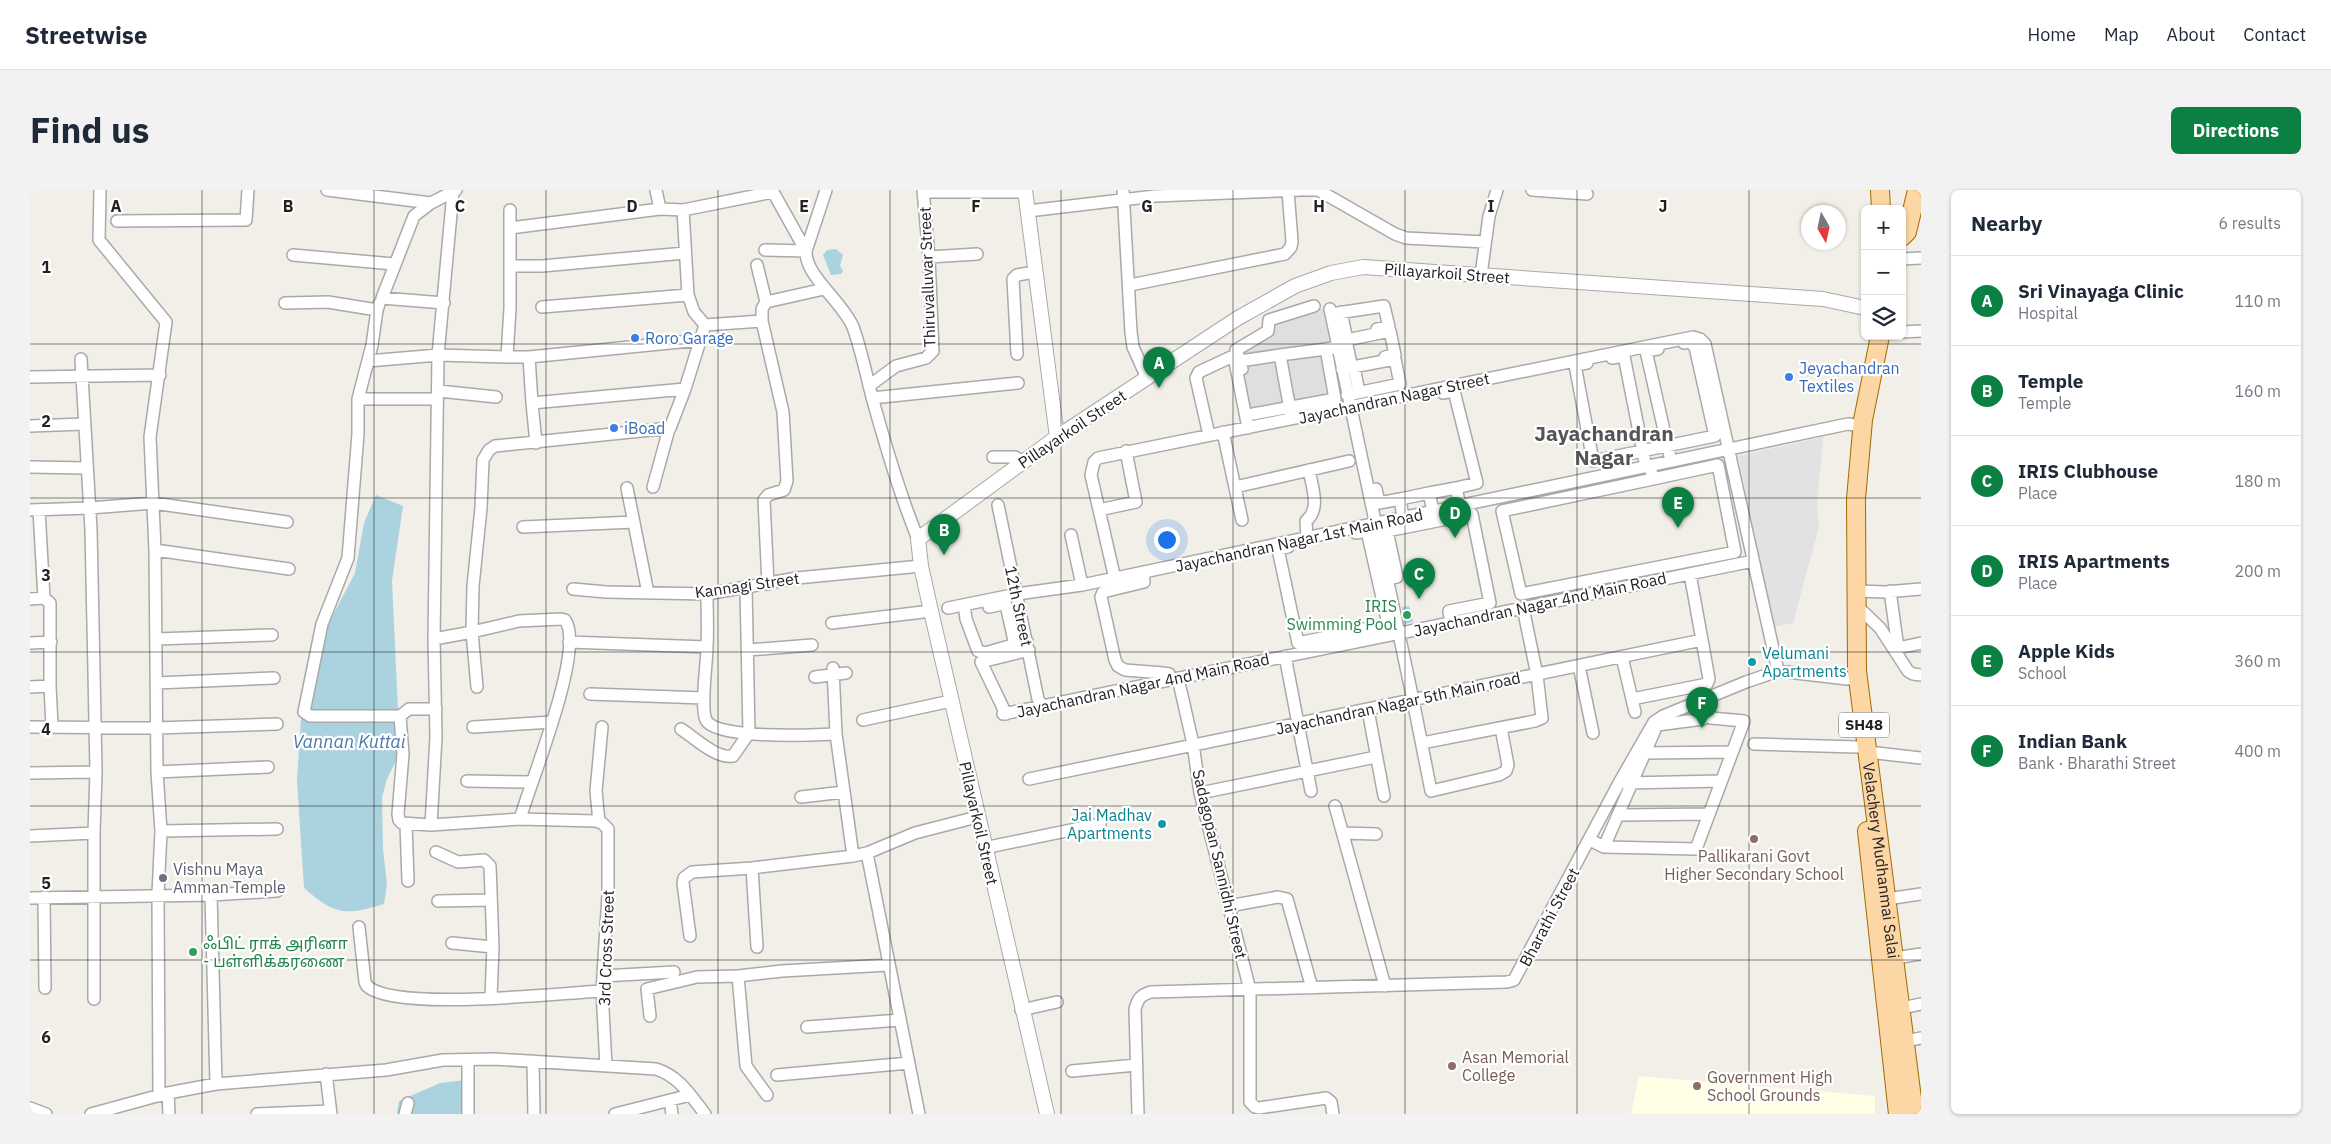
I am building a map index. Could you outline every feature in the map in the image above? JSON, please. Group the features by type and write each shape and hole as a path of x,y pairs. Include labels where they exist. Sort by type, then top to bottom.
{"main road":[{"path":"1880,190 1881,205"},
{"path":"1888,205 1890,190"},
{"path":"1903,205 1905,190"},
{"path":"1906,233 1917,190"},
{"name":"Velachery Mudhanmai Salai","path":"1869,340 1854,425 1852,499 1853,678 1862,750 1898,1114"},
{"name":"Velachery Mudhanmai Salai","path":"1853,678 1858,599 1852,499 1863,420 1879,340"},
{"name":"Velachery Mudhanmai Salai","path":"1862,750 1888,899 1902,1008 1914,1040 1914,1114"}],"street":[{"path":"100,190 99,240 166,322 150,437 155,550 156,728 160,831 158,894 163,1094 169,1114"},
{"path":"116,221 246,220 248,190"},
{"path":"326,190 431,203"},
{"path":"656,190 660,209"},
{"path":"826,190 806,251 807,262 824,289 836,300 848,318 918,539"},
{"path":"1028,211 1123,195 1156,196 1301,190"},
{"path":"1305,190 1318,190 1395,234 1406,238 1485,242"},
{"path":"1481,275 1493,190"},
{"path":"1532,190 1587,194"},
{"path":"436,709 409,709 400,716 310,716 304,712 322,624 348,558 358,434 358,398 368,361 377,310 414,216 431,203 454,191"},
{"path":"431,825 436,709 434,639 438,355 454,191"},
{"path":"510,228 660,209 683,210 773,191 806,251"},
{"path":"923,191 1025,191 1057,437"},
{"name":"Thiruvalluvar Street","path":"869,386 896,366 926,358 933,352 929,257 923,191"},
{"path":"1130,285 1285,254 1291,247 1292,242 1288,191"},
{"path":"1123,195 1133,347 1146,378"},
{"path":"507,357 510,308 510,210"},
{"path":"683,210 688,295 694,312 705,326"},
{"path":"765,250 806,251"},
{"path":"510,266 542,266 685,253"},
{"path":"929,257 977,254"},
{"path":"293,255 394,264"},
{"path":"1906,259 1921,258"},
{"path":"757,265 766,302 762,309 762,321 783,412 787,481 784,490 768,494 764,500 768,584"},
{"name":"Pillayarkoil Street","path":"1047,1114 1021,1010 920,566 918,539 1057,437 1238,318 1295,286 1331,273 1363,267 1823,299 1861,307"},
{"path":"1017,354 1013,279 1017,275 1036,272"},
{"path":"766,302 824,289"},
{"path":"542,307 688,295"},
{"path":"382,298 444,303"},
{"path":"285,303 328,302 377,310"},
{"path":"1252,427 1253,414 1236,350 1268,331 1269,320 1314,306"},
{"path":"1240,361 1326,349 1341,340 1389,327 1384,306 1334,312 1341,340 1347,366 1350,407 1414,700 1431,791 1499,775 1506,771 1508,765 1501,728"},
{"path":"705,326 762,321"},
{"path":"653,487 669,428 685,389 705,326"},
{"path":"1341,340 1390,331 1395,355 1347,366"},
{"path":"1906,332 1921,331"},
{"name":"Jayachandran Nagar Street","path":"1115,579 1090,475 1094,462 1103,455 1252,427 1694,337 1706,344 1778,671"},
{"path":"368,361 438,355 530,357 700,340"},
{"path":"1653,479 1643,451 1624,356 1575,365 1594,461 1643,451 1667,446 1715,436 1695,347 1690,342 1646,351 1648,364 1667,446 1671,461"},
{"path":"1253,414 1335,399 1326,349"},
{"path":"1280,355 1292,419"},
{"path":"530,357 536,443"},
{"path":"1209,435 1196,378 1199,372 1231,357 1234,357 1252,427"},
{"path":"81,359 90,508 96,772 94,999"},
{"path":"1347,366 1395,359 1400,384 1348,395"},
{"path":"1627,368 1648,364"},
{"path":"1347,366 1359,392"},
{"path":"30,377 160,375"},
{"path":"872,398 1018,383"},
{"path":"532,403 685,389"},
{"path":"1454,391 1477,483 1429,493 1379,503 1358,410 1454,391"},
{"path":"358,398 438,395 496,397"},
{"path":"30,426 84,424"},
{"name":"Jayachandran Nagar 1st Main Road","path":"948,608 965,608 1017,594 1115,579 1848,424 1854,425"},
{"path":"477,687 472,632 473,586 484,460 489,450 495,446 669,428"},
{"path":"1223,432 1242,520"},
{"path":"1099,510 1136,502 1126,451"},
{"path":"993,457 1015,457 1023,462"},
{"path":"1235,487 1349,461"},
{"path":"1718,465 1735,552 1521,594 1502,511 1653,479 1718,465"},
{"path":"30,466 87,468"},
{"path":"1307,538 1306,521 1313,516 1315,508 1309,470"},
{"path":"1560,485 1563,498"},
{"path":"627,488 648,593"},
{"path":"1456,488 1460,506"},
{"path":"1429,493 1433,512"},
{"path":"1400,499 1403,517"},
{"path":"52,726 50,603 44,598 36,555 34,510 153,503 287,522"},
{"name":"12th Street","path":"998,505 1038,699 1042,706"},
{"path":"1387,578 1398,576 1387,531 1472,514 1490,602 1449,611 1451,623"},
{"path":"523,527 634,522"},
{"path":"1367,531 1388,624 1342,639 1298,643 1278,549 1367,531"},
{"path":"1071,535 1082,585"},
{"path":"155,550 289,569"},
{"name":"Jayachandran Nagar 4nd Main Road","path":"1028,645 981,662 1004,714 1285,656 1342,639 1399,633 1753,561"},
{"name":"Kannagi Street","path":"573,589 707,594 797,578 920,566"},
{"path":"1143,572 1144,582 1103,592 1101,597 1115,660 1125,670 1169,674 1174,679"},
{"path":"1632,699 1708,684 1709,679 1690,574"},
{"path":"681,729 719,754 727,757 733,756 749,734 746,587"},
{"path":"1921,589 1890,592 1858,599 1880,628 1908,671 1921,675"},
{"path":"1890,592 1898,648 1912,666 1921,669"},
{"path":"707,594 707,647 704,698 705,715 710,726 749,734 780,736 836,734"},
{"path":"30,598 44,598"},
{"path":"1014,645 1006,605 965,608 978,651 985,653 1014,645 1028,645"},
{"path":"1422,744 1535,722 1542,718 1537,675 1523,608"},
{"path":"832,623 931,611"},
{"path":"434,639 519,620 562,619 567,622 569,642 562,685 542,758 520,819"},
{"path":"156,639 272,635"},
{"name":"Jayachandran Nagar 5th Main road","path":"1029,779 1702,640"},
{"path":"30,643 51,642"},
{"path":"569,642 707,647"},
{"path":"1898,648 1921,643"},
{"path":"748,650 812,645"},
{"path":"1285,656 1311,791"},
{"path":"1622,657 1635,712"},
{"path":"1579,666 1593,733"},
{"path":"833,671 836,734 853,856"},
{"path":"815,677 833,671 846,673"},
{"name":"Bharathi Street","path":"1136,1065 1135,1009 1143,994 1150,992 1507,982 1514,980 1619,783 1654,722 1663,716 1778,671 1853,678"},
{"path":"156,683 274,678"},
{"name":"Sadagopan Sannidhi Street","path":"1174,679 1193,744 1200,792 1250,990 1250,1102 1255,1107 1276,1109"},
{"path":"30,687 50,686"},
{"path":"590,694 704,698"},
{"path":"862,720 951,701"},
{"path":"1701,701 1707,718"},
{"path":"1368,710 1384,796"},
{"path":"400,716 403,754 398,814 399,820 406,824 431,825 520,819 603,826"},
{"path":"1590,840 1604,847 1696,850 1744,721 1707,718 1657,725 1604,847"},
{"path":"473,727 552,722"},
{"path":"30,727 94,726 156,728 277,724"},
{"name":"3rd Cross Street","path":"602,727 596,791 603,826 608,895 602,990 606,1066"},
{"path":"1754,744 1862,750 1921,758"},
{"path":"1645,753 1732,752"},
{"path":"1200,792 1376,756"},
{"path":"157,772 268,767"},
{"path":"30,773 96,772"},
{"path":"467,781 532,782"},
{"path":"1619,783 1721,781"},
{"path":"801,797 844,792"},
{"path":"1335,806 1385,986"},
{"path":"1623,815 1709,814"},
{"path":"690,936 683,883 687,875 692,872 752,868 853,856 867,853 915,833 977,817"},
{"path":"406,824 408,881"},
{"path":"984,848 1100,824"},
{"path":"160,831 277,829"},
{"path":"30,836 94,833"},
{"path":"1343,833 1376,834"},
{"path":"436,852 452,860 484,860 490,866 493,947 491,997"},
{"path":"867,853 919,1114"},
{"path":"752,868 757,947"},
{"path":"30,898 158,894 211,895 277,891"},
{"path":"1888,899 1921,894"},
{"path":"211,895 216,1084"},
{"path":"44,897 45,988"},
{"path":"1229,906 1278,897 1287,899 1312,988"},
{"path":"438,901 491,900"},
{"path":"359,926 365,982 371,990 421,999 602,990"},
{"path":"452,943 493,947"},
{"path":"1895,958 1921,954"},
{"path":"650,1016 647,989 697,977 738,976 782,971 888,965"},
{"path":"603,976 674,972"},
{"path":"738,976 746,1066 767,1095"},
{"path":"1021,1010 1057,1002"},
{"path":"1902,1008 1921,1004"},
{"path":"807,1027 900,1020"},
{"path":"91,1114 113,1112 163,1094 216,1084 386,1070 443,1060 494,1059 656,1069 668,1073 690,1095 705,1114"},
{"path":"468,1061 468,1114"},
{"path":"534,1061 534,1114"},
{"path":"777,1075 909,1063"},
{"path":"1072,1071 1136,1065 1138,1114"},
{"path":"257,1114 331,1112 326,1074"},
{"path":"615,1114 632,1112 690,1095"},
{"path":"1276,1109 1326,1098 1331,1102 1333,1114"},
{"path":"670,1100 672,1114"},
{"path":"30,1108 46,1114"}],"shaded area":[{"path":"1310,309 1323,309 1343,405 1250,423 1235,352 1274,325"},
{"path":"1823,437 1817,506 1819,527 1793,623 1774,627 1738,456"},
{"name":"Government High School Grounds","path":"1639,1076 1875,1096 1875,1114 1631,1114"}],"water":[{"path":"836,249 843,255 840,266 843,271 841,274 831,275 823,255 827,250"},
{"name":"Vannan Kuttai","path":"376,495 403,506 392,581 400,753 387,779 382,797 383,849 387,884 384,904 359,910 341,911 324,904 304,888 297,781 302,703 313,653 355,573 364,523"},
{"name":"IRIS Swimming Pool","path":"1409,606 1413,622 1405,624 1402,607"},
{"path":"465,1080 468,1114 397,1114 399,1101 440,1083"}],"place":[{"name":"Roro Garage","path":"635,338"},
{"name":"Jeyachandran Textiles","path":"1789,377"},
{"name":"Sri Vinayaga Clinic","path":"1159,388"},
{"name":"iBoad","path":"614,428"},
{"name":"Apple Kids","path":"1678,528"},
{"name":"IRIS Apartments","path":"1455,538"},
{"name":"Temple","path":"944,555"},
{"name":"IRIS Clubhouse","path":"1419,599"},
{"name":"IRIS Swimming Pool","path":"1407,615"},
{"name":"Velumani Apartments","path":"1752,662"},
{"name":"Indian Bank","path":"1702,728"},
{"name":"Jai Madhav Apartments","path":"1162,824"},
{"name":"Pallikarani Govt Higher Secondary School","path":"1754,839"},
{"name":"Vishnu Maya Amman Temple","path":"163,878"},
{"name":"ஃபிட் ராக் அரினா - பள்ளிக்கரணை","path":"193,952"},
{"name":"Asan Memorial College","path":"1452,1066"},
{"name":"Government High School Grounds","path":"1697,1086"}],"district":[{"name":"Jayachandran Nagar","path":"1604,446"}]}
